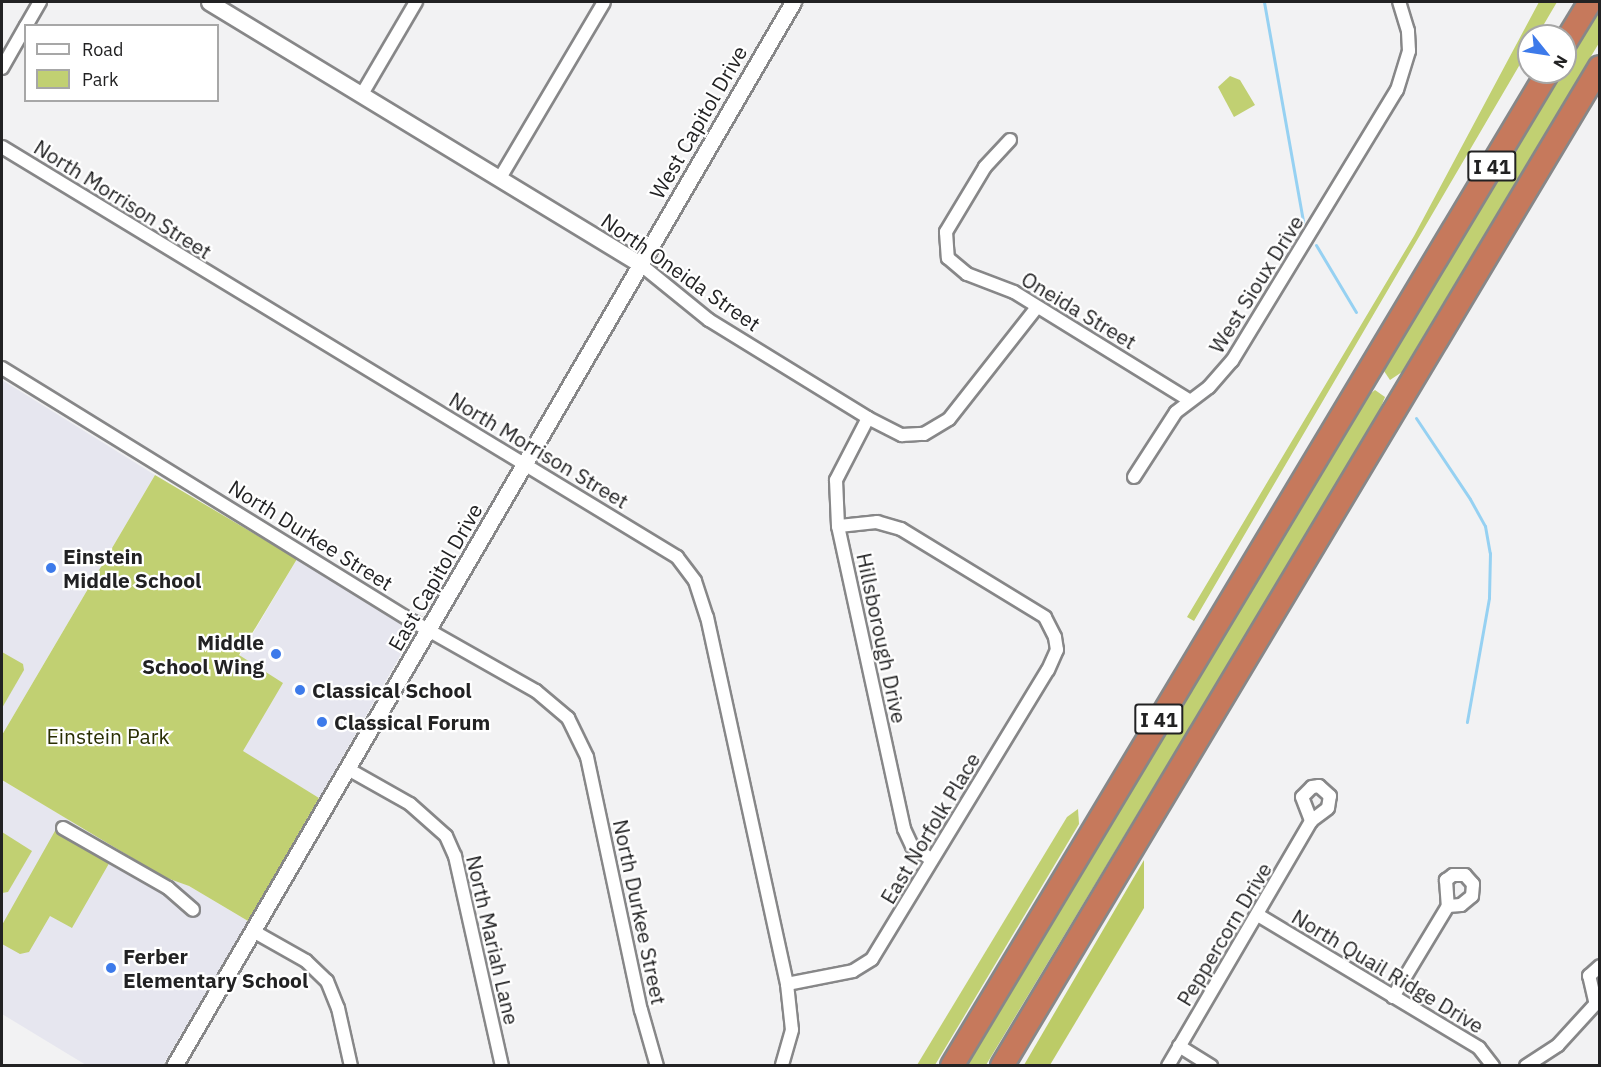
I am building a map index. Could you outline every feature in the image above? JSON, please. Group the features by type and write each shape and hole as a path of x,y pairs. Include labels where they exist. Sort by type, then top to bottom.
{"highway":[{"path":"1565,24 1578,2"},
{"path":"1577,24 1590,2"},
{"name":"I 41","path":"1002,1065 1599,67"},
{"name":"I 41","path":"952,1065 1541,84"},
{"path":"1505,223 1534,192 1599,97"}],"street":[{"path":"27,24 40,2"},
{"name":"North Oneida Street","path":"209,2 640,264 709,320 868,418 902,435 924,434 937,428 949,418 1037,307"},
{"path":"362,94 416,2"},
{"path":"500,178 604,2"},
{"name":"West Capitol Drive","path":"640,264 793,2"},
{"name":"West Sioux Drive","path":"1134,477 1166,423 1189,400 1209,387 1232,361 1344,178 1406,71 1408,31 1399,2"},
{"path":"2,68 24,30"},
{"name":"Oneida Street","path":"1010,140 985,166 946,232 948,258 967,274 998,284 1189,400"},
{"name":"North Morrison Street","path":"2,147 524,465 663,546 695,581 707,617 787,984 792,1030 782,1065"},
{"name":"East Capitol Drive","path":"174,1065 640,264"},
{"name":"North Durkee Street","path":"2,368 428,630 536,691 568,718 579,735 657,1065"},
{"name":"Hillsborough Drive","path":"868,418 836,480 837,526 904,829 912,846 932,860"},
{"name":"East Norfolk Place","path":"787,984 853,971 872,959 1054,660 1056,637 1045,617 902,529 877,522 837,526"},
{"name":"North Mariah Lane","path":"348,769 410,804 446,836 455,856 502,1065"},
{"name":"Peppercorn Drive","path":"1168,1065 1258,915 1311,821"},
{"path":"63,828 168,888 193,910"},
{"path":"1393,997 1448,906"},
{"name":"North Quail Ridge Drive","path":"1258,915 1479,1048 1492,1065"},
{"path":"253,931 306,961 327,981 338,1008 351,1065"},
{"path":"1526,1065 1558,1045 1597,1000 1589,976 1599,966"},
{"path":"1179,1046 1211,1065"}],"shaded area":[{"name":"Einstein Middle School","path":"2,380 155,475 2,735"},
{"name":"Classical School","path":"297,559 408,626 413,633 319,798 199,725"},
{"name":"Ferber Elementary School","path":"2,780 164,877 189,886 248,921 163,1065 86,1065 2,1014"}],"green space":[{"path":"1539,2 1557,2 1544,24 1527,24"},
{"path":"1599,9 1599,43 1577,80 1577,46"},
{"path":"1517,43 1517,69 1194,621 1187,617 1414,236"},
{"path":"1230,76 1240,80 1255,105 1234,117 1218,87"},
{"path":"1554,84 1574,84 1402,372 1390,380 1384,371"},
{"path":"1375,390 1385,397 1377,417 986,1065 965,1066 1365,398"},
{"name":"Einstein Park","path":"155,475 297,559 239,655 283,683 243,751 319,798 248,921 189,886 164,877 2,780 2,735"},
{"path":"2,652 23,664 24,670 2,708"},
{"path":"1078,809 1079,824 935,1065 917,1065 1067,817"},
{"path":"60,822 115,853 72,928 50,916 29,952 20,954 2,944 2,925"},
{"path":"2,832 32,851 8,892 2,893"},
{"path":"1144,860 1144,908 1050,1065 1024,1065"}],"waterway":[{"path":"1264,2 1303,222"},
{"path":"1316,245 1356,312"},
{"path":"1416,418 1470,499 1485,526 1490,553 1489,598 1467,722"}],"place":[{"name":"Einstein Middle School","path":"51,568"},
{"name":"Middle School Wing","path":"276,654"},
{"name":"Classical School","path":"300,690"},
{"name":"Classical Forum","path":"322,722"},
{"name":"Ferber Elementary School","path":"111,968"}]}
